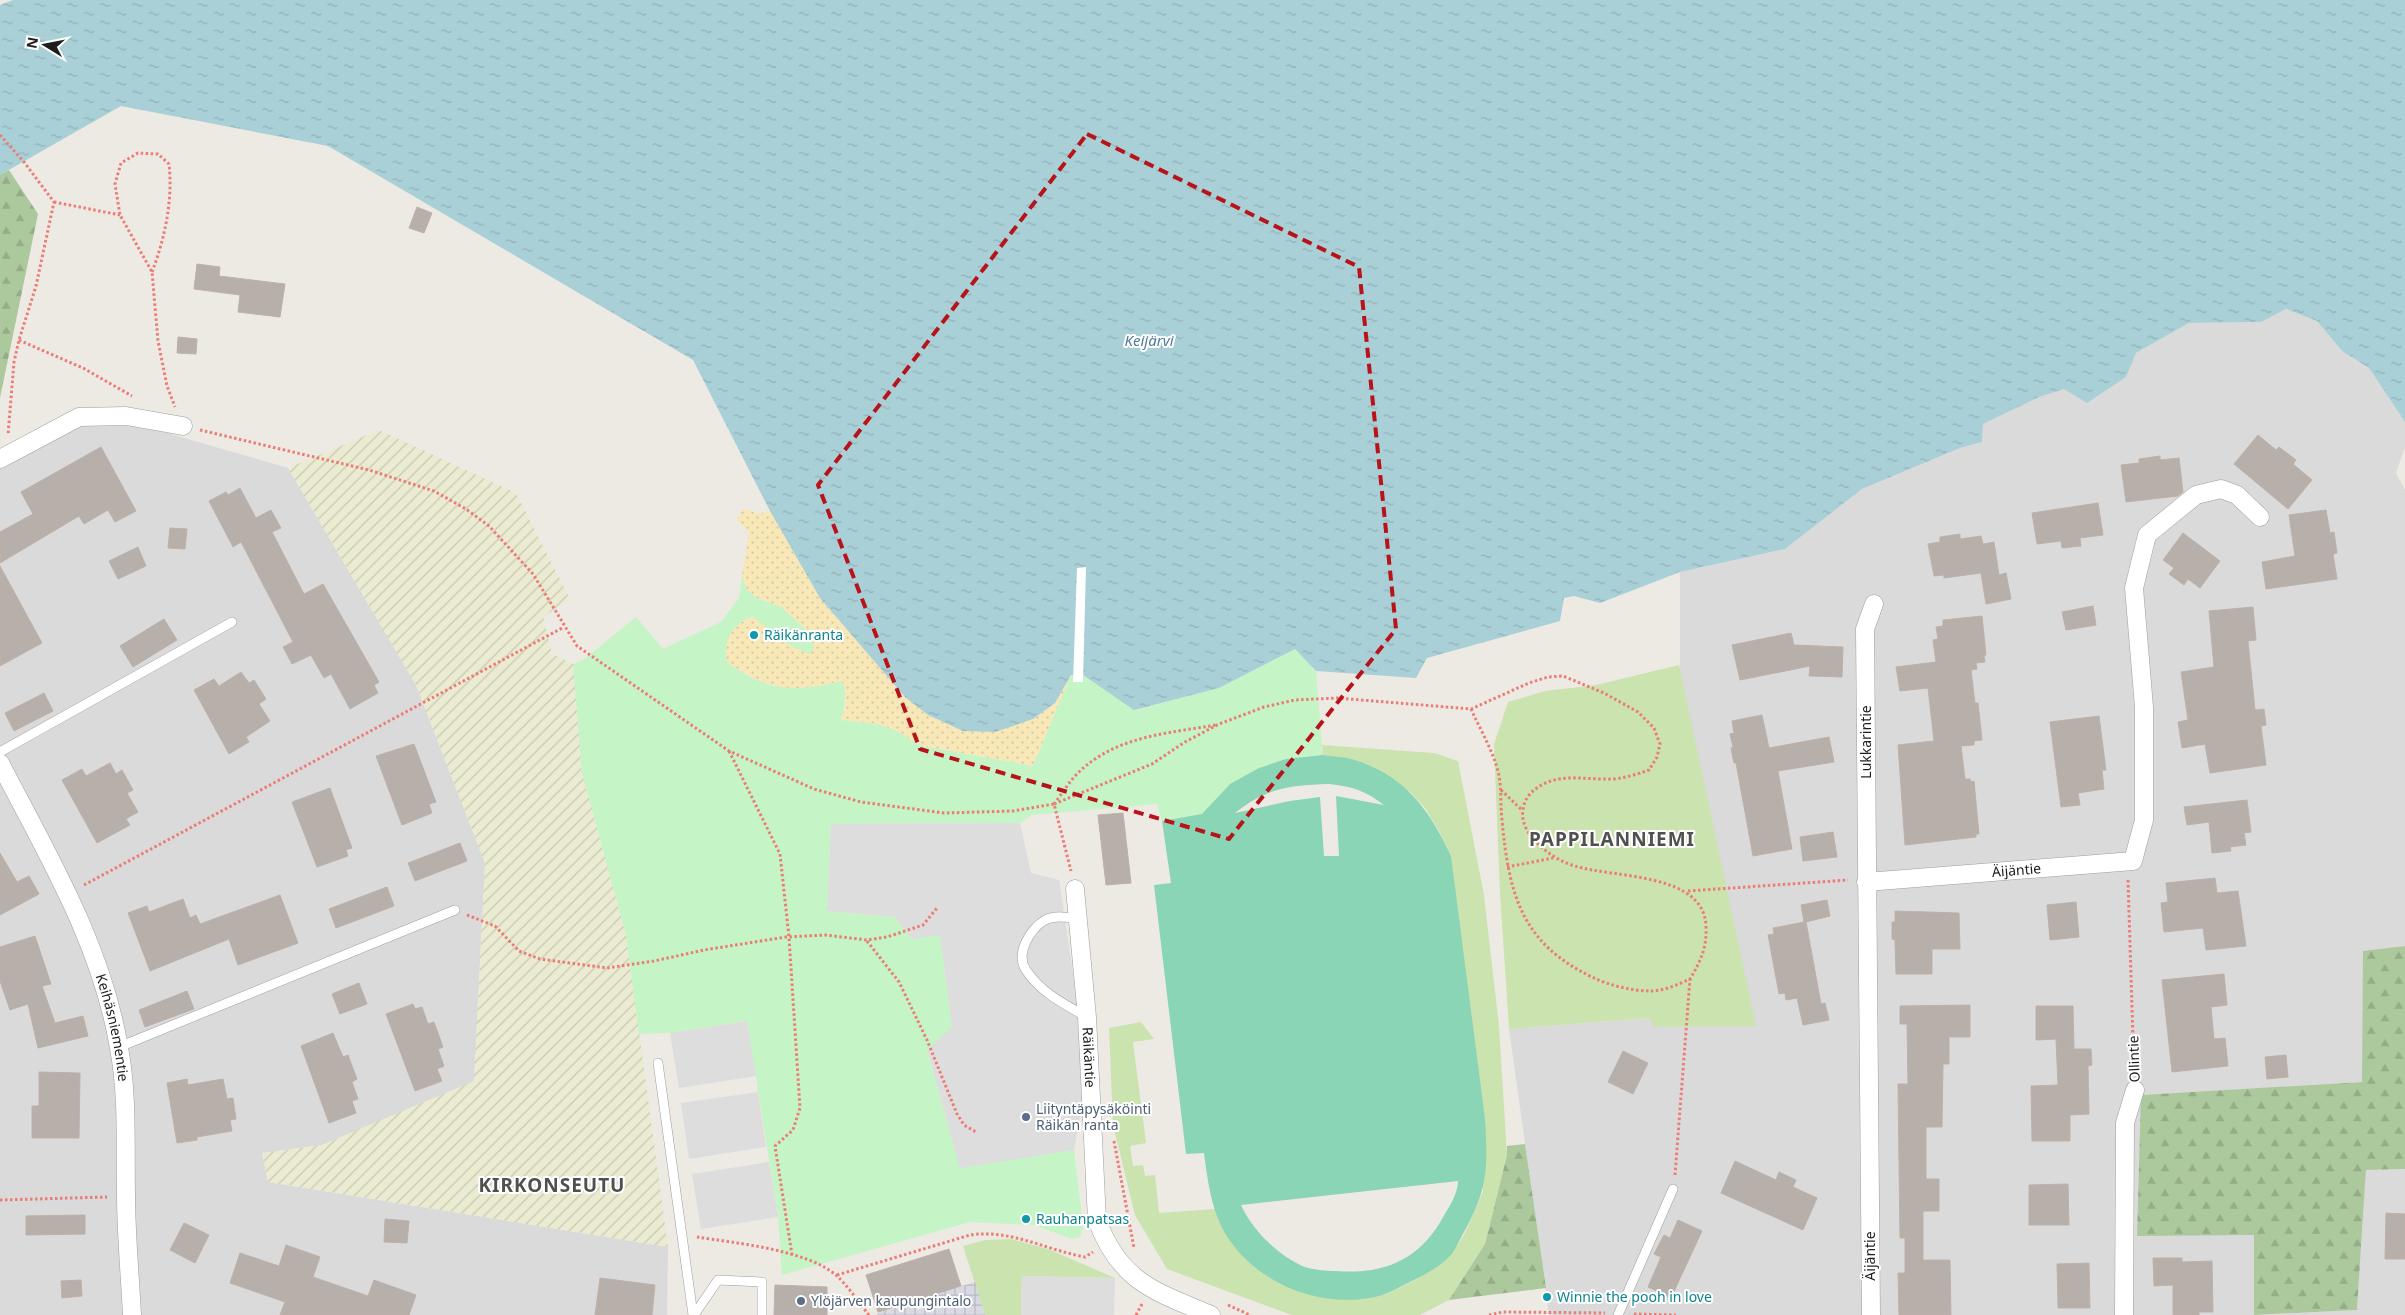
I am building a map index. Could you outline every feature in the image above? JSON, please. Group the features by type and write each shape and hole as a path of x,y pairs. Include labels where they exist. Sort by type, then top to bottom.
{"street":[{"path":"3,457 79,417 126,416 183,426"},
{"path":"2132,861 2144,820 2144,708 2134,588 2147,534 2196,495 2221,489 2237,495 2260,517"},
{"name":"Lukkarintie","path":"1866,882 1865,629 1874,604"},
{"name":"Keihäsniementie","path":"0,763 68,894 98,967 120,1047 126,1118 126,1196 132,1315"},
{"name":"Äijäntie","path":"1870,1315 1866,882 2132,861"},
{"name":"Räikäntie","path":"1075,889 1086,1016 1097,1220 1106,1244 1127,1272 1149,1289 1210,1315"},
{"name":"Ollintie","path":"2124,1315 2125,1123 2135,1090"}],"lane":[{"path":"0,752 232,622"},
{"path":"120,1047 455,910"},
{"path":"1079,919 1061,916 1045,920 1032,931 1023,948 1024,968 1037,985 1086,1016"},
{"path":"658,1063 694,1315"},
{"path":"1619,1314 1673,1189"},
{"path":"694,1315 718,1280 762,1282 762,1315"}],"path":[{"path":"0,135 24,162 54,202 120,215"},
{"path":"152,272 162,247 172,186 169,164 158,154 138,153 121,163 115,184 120,215 152,272 158,341 167,386 183,426 369,470 434,491 466,509 488,526 534,574 576,646 729,751 814,789 861,802 944,812 1013,811 1054,804 1152,764 1219,724"},
{"path":"3,457 14,362 36,286 54,202"},
{"path":"19,340 84,368 133,397"},
{"path":"68,894 564,627"},
{"path":"1054,804 1080,771 1104,754 1128,742 1219,724 1264,707 1295,700 1337,698 1471,709 1529,683 1548,677 1563,676 1604,694 1638,712 1654,728 1660,744 1657,757 1649,770 1606,780 1572,777 1549,782 1534,789 1524,802 1522,810 1523,823 1530,835 1554,858 1576,867 1618,873 1687,891 1843,880 1866,882"},
{"path":"1471,709 1498,772 1508,867 1519,906 1534,934 1550,952 1573,968 1601,982 1652,992 1690,979"},
{"path":"729,751 780,854 789,937 800,1108 793,1130 775,1146 792,1255"},
{"path":"1501,790 1522,810"},
{"path":"1054,804 1075,889"},
{"path":"1508,867 1554,858"},
{"name":"Ollintie","path":"2132,861 2128,881 2135,1090"},
{"path":"1673,1189 1690,979 1703,957 1706,937 1706,920 1700,903 1687,891"},
{"path":"455,910 494,926 519,951 540,959 607,968 789,937 825,935 867,940 887,937 923,925 937,908"},
{"path":"867,940 899,982 927,1040 957,1114 964,1125 976,1132"},
{"path":"1112,1131 1136,1252"},
{"path":"0,1200 111,1197"},
{"path":"837,1276 970,1235 986,1232 1001,1233 1067,1254 1085,1257 1106,1244"},
{"path":"683,1234 779,1250 792,1255 837,1276 869,1315"},
{"path":"1225,1304 1250,1315"},
{"path":"1489,1315 1513,1312 1676,1315"}],"highlighted area":[{"path":"1087,134 1359,267 1396,629 1229,839 920,749 818,485"}],"shaded area":[{"path":"2286,309 2317,321 2342,351 2369,368 2405,422 2405,447 2396,473 2405,490 2405,946 2363,952 2363,1082 2141,1095 2255,1235 2254,1315 1549,1315 1509,1029 1649,1018 1680,665 1680,572 1785,549 1862,489 1960,448 1982,442 1983,424 2039,397 2064,389 2126,377 2136,353 2189,323 2260,322"},
{"path":"78,407 288,468 416,685 485,863 474,1082 322,1145 262,1153 268,1182 668,1247 667,1315 0,1315 0,461"},
{"path":"1020,823 1031,873 1059,880 1081,1026 1083,1100 1074,1150 960,1168 927,1050 952,1027 940,935 912,939 895,917 827,911 831,824"},
{"path":"747,1021 756,1076 679,1088 670,1033"},
{"path":"758,1092 766,1147 689,1159 681,1103"},
{"path":"769,1162 778,1217 701,1229 692,1174"},
{"path":"2405,1169 2405,1315 2262,1315 2357,1310 2366,1170"},
{"path":"1022,1276 1115,1278 1114,1315 1021,1315"},
{"path":"975,1282 985,1315 877,1315 878,1312 914,1300 917,1310 932,1306 929,1296"}],"green space":[{"path":"9,170 38,214 0,398 0,175"},
{"path":"379,430 516,493 570,599 543,617 552,654 573,664 582,773 626,935 668,1247 268,1182 262,1153 322,1145 474,1081 485,863 416,685 288,468"},
{"path":"742,575 746,589 757,598 781,607 810,633 814,648 809,654 787,644 753,617 734,628 726,647 727,662 741,672 768,684 782,687 809,687 842,681 845,696 841,720 877,724 895,730 922,746 1033,766 1071,675 1083,675 1135,710 1219,688 1295,649 1316,671 1323,755 1286,759 1230,784 1202,814 1162,821 1157,804 1032,815 1020,823 831,824 827,911 895,917 912,939 940,934 952,1027 927,1051 960,1167 1074,1150 1083,1226 1080,1237 1072,1239 1034,1225 970,1222 782,1275 778,1217 747,1021 670,1033 639,1034 626,935 582,773 573,664 583,660 636,617 663,649 721,622 739,598"},
{"path":"1679,665 1756,1026 1654,1027 1649,1018 1509,1029 1500,894 1494,744 1508,702 1545,691 1596,685"},
{"path":"1322,745 1434,753 1458,761 1484,895 1499,1026 1507,1155 1485,1244 1449,1300 1420,1315 1292,1315 1167,1269 1135,1215 1113,1125 1109,1028 1141,1022 1154,1039 1133,1042 1146,1143 1130,1146 1133,1166 1143,1165 1145,1176 1155,1175 1159,1213 1215,1209 1230,1241 1257,1269 1287,1286 1321,1296 1338,1298 1356,1299 1379,1296 1413,1281 1433,1270 1446,1259 1464,1234 1483,1191 1451,856 1425,808 1411,793 1358,761 1323,755"},
{"path":"1323,755 1358,761 1375,768 1390,777 1415,798 1443,840 1451,856 1485,1119 1486,1165 1482,1190 1472,1217 1451,1255 1438,1266 1390,1292 1380,1296 1355,1300 1315,1296 1295,1290 1276,1282 1259,1271 1231,1242 1219,1222 1207,1176 1204,1153 1186,1154 1154,885 1171,883 1162,821 1202,814 1230,784 1259,768 1286,759","holes":["1329,784 1358,790 1384,805 1336,796 1339,856 1324,856 1320,797 1290,801 1235,813 1268,793 1302,785","1458,1181 1455,1196 1442,1219 1433,1233 1411,1255 1384,1267 1353,1272 1315,1269 1302,1266 1293,1261 1259,1233 1241,1205"]},
{"path":"2405,946 2405,1169 2366,1170 2357,1310 2254,1315 2254,1235 2137,1236 2141,1095 2362,1082 2363,951"},
{"path":"1525,1144 1546,1288 1449,1300 1485,1244 1507,1155 1507,1146"},
{"path":"1011,1239 1048,1249 1115,1278 1022,1276 1021,1315 985,1315 963,1246 985,1240"}],"sand":[{"name":"Räikänranta","path":"743,508 758,514 770,511 820,598 905,697 928,715 963,731 1020,723 1033,719 1055,703 1071,675 1033,766 922,746 895,730 877,724 841,720 845,701 842,681 810,687 782,687 756,679 727,662 726,647 728,640 734,628 746,620 753,617 766,626 795,620 781,607 757,598 746,589 742,575 749,533 737,520"}],"water":[{"name":"Keijärvi","path":"13,0 2405,0 2405,422 2369,368 2342,351 2317,321 2286,309 2261,322 2189,323 2136,353 2126,377 2087,403 2064,389 2039,397 1983,424 1982,442 1960,448 1862,489 1785,549 1680,572 1600,603 1574,596 1564,598 1560,621 1427,658 1416,678 1316,671 1295,649 1219,688 1134,710 1083,675 1071,675 1055,703 1033,719 995,732 963,731 928,715 905,697 820,598 770,511 693,360 328,146 121,106 0,175 0,5"}],"pier":[{"path":"1086,567 1083,682 1073,682 1077,568"}],"building":[{"path":"417,207 432,213 424,233 409,228"},
{"path":"197,264 220,267 219,276 285,284 280,317 238,312 240,295 194,289"},
{"path":"178,337 197,339 196,354 177,353"},
{"path":"2258,435 2276,450 2279,447 2296,460 2293,464 2312,480 2288,509 2234,464"},
{"path":"101,447 136,511 115,522 108,510 84,524 79,516 0,563 0,532 33,514 21,492"},
{"path":"2160,456 2160,460 2179,458 2183,492 2178,496 2126,502 2121,465 2139,463 2139,459"},
{"path":"240,488 256,518 271,510 281,528 272,532 304,594 323,584 379,682 374,685 378,693 350,709 331,674 324,678 311,655 292,664 283,647 293,642 241,542 233,547 209,501 226,492 228,495"},
{"path":"2098,503 2103,535 2080,538 2081,546 2062,548 2061,541 2037,544 2032,513"},
{"path":"2326,510 2330,533 2334,532 2337,553 2333,554 2337,579 2266,589 2262,562 2295,556 2289,515"},
{"path":"170,528 187,529 185,549 168,548"},
{"path":"2183,533 2220,561 2200,588 2188,579 2184,585 2169,574 2174,568 2163,560"},
{"path":"1960,534 1960,539 1981,536 1983,544 1994,542 1999,575 2006,573 2011,599 1986,604 1981,573 1944,578 1944,575 1934,576 1928,544 1940,542 1940,537"},
{"path":"138,547 146,566 118,579 109,561"},
{"path":"0,566 42,643 0,666"},
{"path":"2093,606 2096,625 2066,630 2062,612"},
{"path":"2253,607 2256,640 2248,641 2255,710 2264,709 2266,725 2261,726 2266,765 2210,773 2205,744 2182,748 2178,722 2188,720 2181,672 2214,667 2209,611"},
{"path":"1982,616 1985,662 1976,663 1977,669 1971,670 1975,703 1978,703 1982,740 1974,741 1974,745 1961,746 1965,779 1970,779 1971,782 1974,781 1979,834 1976,834 1976,837 1905,845 1898,745 1934,741 1928,688 1900,691 1896,667 1936,662 1933,640 1938,639 1936,627 1943,626 1943,620"},
{"path":"164,619 177,640 133,667 120,646"},
{"path":"1791,633 1794,645 1843,647 1842,677 1809,676 1810,666 1740,680 1732,645"},
{"path":"241,672 249,683 254,680 266,699 259,704 270,721 246,737 249,742 229,754 194,690 214,679 219,686"},
{"path":"44,693 53,711 14,731 5,713"},
{"path":"1762,715 1769,748 1829,737 1834,762 1778,771 1792,849 1753,856 1736,763 1734,763 1731,748 1733,747 1730,734 1734,733 1732,721"},
{"path":"2099,716 2106,770 2102,770 2104,789 2078,793 2080,805 2061,807 2050,722"},
{"path":"414,744 436,802 429,804 432,813 402,825 376,756"},
{"path":"110,763 116,774 122,770 133,790 127,793 138,812 126,819 130,825 97,843 62,780 82,769 86,776"},
{"path":"330,788 352,848 346,850 348,856 317,867 292,802"},
{"path":"2247,800 2251,832 2244,833 2246,845 2230,847 2231,851 2212,853 2209,822 2187,825 2184,807"},
{"path":"1123,813 1131,883 1106,885 1098,815"},
{"path":"1833,832 1837,857 1803,861 1800,837"},
{"path":"460,843 467,861 415,881 408,863"},
{"path":"0,853 17,882 29,876 39,894 0,915"},
{"path":"2215,878 2217,893 2238,891 2246,946 2206,950 2203,928 2164,932 2161,903 2168,902 2166,883"},
{"path":"387,887 394,906 336,928 329,909"},
{"path":"280,895 298,943 238,965 229,939 150,971 128,913 147,906 149,912 183,899 190,918 196,915 200,924"},
{"path":"1827,900 1830,916 1806,922 1821,1004 1825,1003 1829,1020 1803,1025 1797,998 1786,1000 1785,993 1779,994 1768,935 1774,934 1773,928 1804,922 1801,905"},
{"path":"2076,902 2079,937 2050,940 2047,905"},
{"path":"1895,911 1959,913 1960,949 1932,949 1932,974 1896,974 1895,940 1892,939 1892,922 1895,922"},
{"path":"35,936 51,984 42,986 55,1023 83,1016 88,1036 38,1048 28,1004 10,1010 0,981 0,947"},
{"path":"2224,974 2227,1005 2211,1007 2214,1039 2225,1038 2228,1066 2172,1072 2162,980"},
{"path":"359,983 367,1004 340,1014 332,994"},
{"path":"187,991 194,1009 145,1027 139,1010"},
{"path":"413,1004 415,1009 422,1007 428,1024 434,1022 443,1047 438,1049 444,1066 437,1069 442,1081 415,1091 386,1014"},
{"path":"1970,1005 1970,1037 1949,1037 1949,1064 1943,1064 1942,1127 1926,1127 1926,1179 1939,1179 1939,1211 1923,1211 1923,1260 1950,1260 1951,1315 1899,1315 1898,1273 1905,1273 1905,1238 1900,1238 1898,1084 1908,1084 1907,1024 1900,1024 1900,1006"},
{"path":"2036,1006 2073,1006 2074,1049 2091,1049 2092,1065 2088,1066 2089,1114 2070,1115 2070,1141 2032,1141 2031,1086 2058,1085 2056,1039 2036,1040"},
{"path":"333,1033 343,1057 348,1055 357,1079 352,1082 358,1099 352,1101 356,1113 329,1123 301,1046"},
{"path":"1623,1051 1648,1063 1633,1094 1608,1082"},
{"path":"2286,1055 2288,1077 2267,1079 2265,1057"},
{"path":"39,1072 80,1073 79,1138 32,1138 32,1106 39,1106"},
{"path":"187,1079 188,1085 223,1079 227,1099 233,1098 236,1119 230,1120 232,1131 197,1137 197,1140 177,1143 167,1083"},
{"path":"1735,1161 1776,1180 1779,1172 1796,1180 1793,1187 1817,1198 1803,1230 1721,1193"},
{"path":"2068,1184 2069,1225 2029,1225 2029,1185"},
{"path":"2386,1213 2405,1214 2405,1259 2385,1259"},
{"path":"85,1215 85,1234 26,1235 26,1216"},
{"path":"385,1219 409,1221 407,1243 384,1242"},
{"path":"1678,1220 1702,1231 1671,1298 1648,1287 1661,1257 1654,1254 1664,1235 1670,1238"},
{"path":"184,1223 209,1235 195,1263 170,1250"},
{"path":"286,1245 320,1257 313,1277 368,1296 374,1280 416,1295 409,1315 280,1315 285,1302 230,1283 240,1253 279,1266"},
{"path":"949,1249 961,1286 878,1312 866,1275"},
{"path":"2153,1258 2182,1258 2182,1262 2212,1261 2213,1312 2199,1312 2199,1315 2173,1315 2173,1285 2154,1286"},
{"path":"2089,1263 2090,1308 2058,1308 2057,1264"},
{"path":"600,1278 655,1285 652,1315 595,1315"},
{"path":"81,1280 82,1296 62,1298 61,1281"},
{"name":"Ylöjärven kaupungintalo","path":"775,1285 827,1287 827,1315 774,1315"}],"place":[{"name":"Räikänranta","path":"754,635"},
{"name":"Liityntäpysäköinti Räikän ranta","path":"1026,1117"},
{"name":"Rauhanpatsas","path":"1026,1219"},
{"name":"Winnie the pooh in love","path":"1547,1297"},
{"name":"Ylöjärven kaupungintalo","path":"801,1301"}],"district":[{"name":"PAPPILANNIEMI","path":"1612,839"},
{"name":"KIRKONSEUTU","path":"552,1185"}]}
